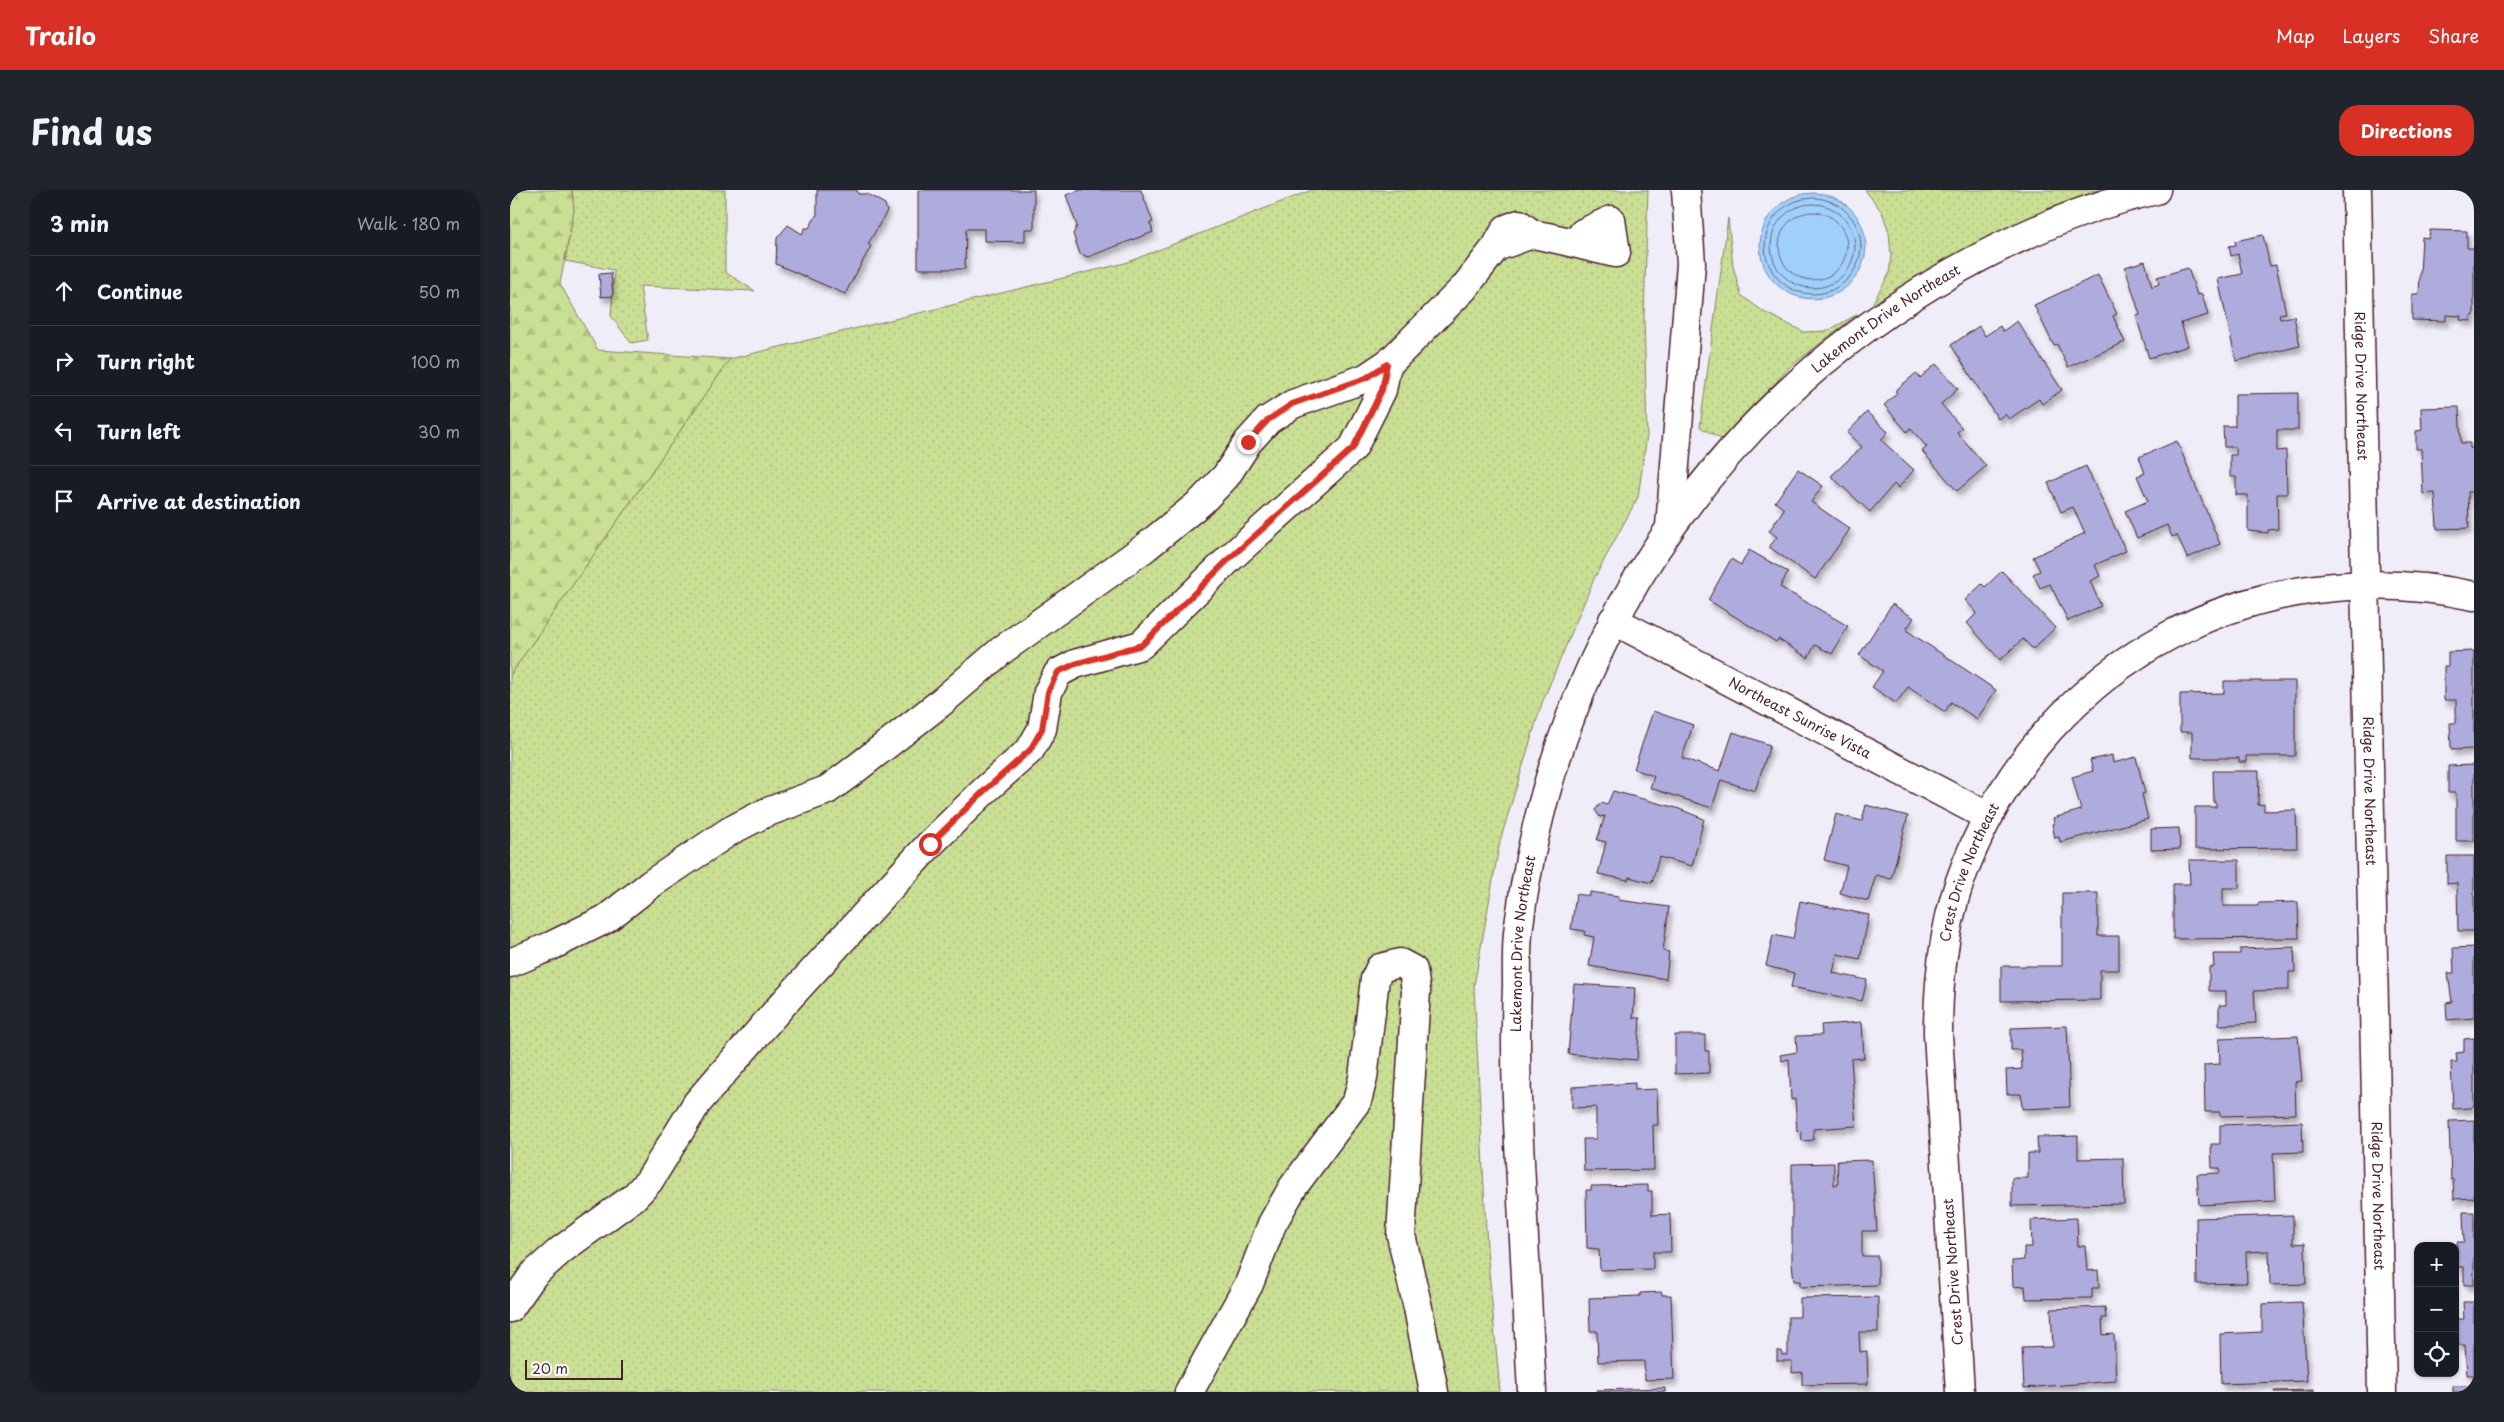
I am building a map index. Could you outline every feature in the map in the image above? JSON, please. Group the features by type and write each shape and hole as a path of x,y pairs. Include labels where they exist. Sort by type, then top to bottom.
{"street":[{"name":"Lakemont Drive Northeast","path":"1670,527 1691,264 1686,190"},
{"name":"Lakemont Drive Northeast","path":"1532,1392 1514,1062 1518,928 1540,808 1546,787 1566,725 1613,620 1670,527 1718,464 1773,406 1825,359 1896,306 1966,264 2016,240 2078,214 2156,190"},
{"name":"Ridge Drive Northeast","path":"2356,190 2382,1392"},
{"path":"510,963 551,946 606,919 651,884 730,831 765,813 827,790 849,774 939,704 1002,650 1146,548 1201,502 1226,476 1248,442 1268,420 1292,404 1366,378 1387,364 1464,288 1496,247 1506,229 1519,224 1532,234 1581,244"},
{"path":"510,1308 534,1274 561,1250 634,1196 644,1186 697,1103 777,1011 930,844 984,791 1030,750 1042,729 1048,692 1058,672 1075,664 1142,645 1230,558 1353,448 1382,390 1387,364"},
{"name":"Crest Drive Northeast","path":"1960,1392 1938,1034 1938,987 1944,940 1965,866 1988,816 2025,757 2062,715 2097,682 2131,657 2188,625 2258,599 2304,589 2366,584 2408,585 2474,596"},
{"name":"Northeast Sunrise Vista","path":"1613,620 1988,816"},
{"path":"1189,1392 1249,1284 1272,1224 1293,1187 1357,1101 1363,1078 1375,979 1380,968 1400,963 1413,970 1416,991 1401,1235 1418,1308 1434,1392"}],"green space":[{"path":"510,190 572,190 574,210 560,284 598,350 730,359 510,675"},
{"path":"572,190 725,190 725,272 755,291 640,286 648,340 631,343 611,316 614,270 565,261 574,210"},
{"path":"1312,190 1648,190 1644,316 1647,435 1638,497 1594,579 1542,703 1500,841 1474,986 1487,1249 1500,1392 510,1392 510,675 730,359 1125,263"},
{"path":"1865,190 2099,190 1990,235 1870,308 1889,274 1891,255 1889,232 1882,212"},
{"path":"1728,218 1733,266 1741,295 1764,312 1804,332 1827,331 1858,314 1791,366 1723,440 1700,427"}],"water":[{"path":"1813,193 1833,197 1851,208 1862,226 1866,246 1862,266 1851,284 1833,295 1813,299 1793,295 1775,284 1764,266 1760,246 1764,226 1775,208 1793,197"}],"building":[{"path":"817,190 857,190 858,194 867,194 885,204 887,211 868,244 871,246 845,294 776,264 777,238 788,225 802,234 805,228 809,228 817,214"},
{"path":"918,190 1034,190 1034,229 1025,229 1025,242 984,241 984,229 966,229 965,269 918,269"},
{"path":"1080,190 1141,190 1153,222 1150,223 1153,232 1088,257 1080,254 1073,234 1077,226 1066,195"},
{"path":"2430,230 2467,231 2467,248 2474,248 2474,316 2471,316 2471,321 2460,320 2461,316 2446,315 2446,321 2412,320 2412,294 2419,294 2422,237 2429,238"},
{"path":"2263,235 2270,266 2276,265 2286,313 2279,314 2280,319 2294,316 2300,346 2236,361 2218,279 2242,274 2238,254 2231,256 2229,246 2236,245 2235,241"},
{"path":"2145,261 2152,287 2159,284 2157,277 2188,268 2197,295 2202,294 2208,315 2181,323 2188,346 2149,358 2136,316 2140,315 2125,267"},
{"path":"611,273 613,296 601,297 599,274"},
{"path":"2098,275 2117,314 2113,316 2125,342 2068,367 2057,344 2054,346 2034,305"},
{"path":"2017,321 2062,390 2042,404 2039,399 2009,419 2005,414 1998,419 1951,345 1979,326 1985,336 2000,326 2003,331"},
{"path":"1936,364 1958,389 1941,404 1962,428 1957,432 1986,466 1957,491 1922,451 1927,447 1910,428 1907,432 1884,405 1897,393 1895,391 1916,373 1920,378"},
{"path":"2298,393 2298,430 2277,430 2277,451 2286,450 2287,494 2277,494 2278,529 2268,530 2268,533 2248,531 2248,495 2236,495 2236,477 2230,477 2230,455 2236,455 2236,447 2224,447 2223,426 2235,426 2235,394"},
{"path":"2459,407 2461,443 2470,443 2470,448 2474,448 2474,492 2468,492 2469,528 2437,529 2435,493 2423,494 2421,449 2416,449 2416,431 2422,430 2421,408"},
{"path":"1867,412 1888,432 1881,440 1914,470 1898,488 1894,484 1870,512 1831,476 1862,447 1847,433"},
{"path":"2177,441 2220,544 2187,558 2177,535 2172,537 2167,525 2137,538 2125,511 2148,501 2137,476 2145,473 2139,457"},
{"path":"2086,466 2126,551 2095,565 2100,576 2090,581 2101,606 2068,621 2050,584 2040,588 2033,574 2040,571 2033,557 2085,533 2073,507 2061,512 2048,483"},
{"path":"1798,469 1823,486 1811,502 1850,529 1815,579 1769,547 1777,537 1769,531 1784,509 1775,502"},
{"path":"1749,550 1788,572 1780,587 1848,626 1832,654 1815,645 1808,658 1778,639 1776,642 1708,600 1731,559 1741,565"},
{"path":"2002,571 2055,628 2033,649 2023,639 2000,660 1967,623 1977,613 1965,600 1982,584 1985,587"},
{"path":"1892,604 1914,618 1906,630 1996,690 1977,719 1951,702 1945,712 1908,687 1896,703 1872,687 1883,671 1859,655"},
{"path":"2474,651 2474,749 2451,750 2450,723 2456,723 2456,700 2444,700 2444,666 2448,666 2448,652"},
{"path":"2224,681 2295,681 2295,756 2246,756 2246,762 2239,762 2239,758 2192,758 2192,732 2180,732 2180,694 2224,693"},
{"path":"1653,711 1693,725 1682,758 1720,771 1733,732 1770,745 1755,791 1721,780 1712,808 1650,788 1654,776 1634,769"},
{"path":"2112,755 2113,763 2136,757 2145,793 2142,794 2148,819 2060,842 2059,837 2055,838 2052,824 2054,823 2053,818 2081,810 2072,777 2093,771 2090,760"},
{"path":"2474,765 2474,841 2456,841 2456,793 2448,793 2448,766"},
{"path":"2213,771 2259,771 2258,805 2264,804 2264,811 2296,810 2297,848 2195,849 2195,807 2216,807 2216,803 2214,803"},
{"path":"1613,791 1677,808 1704,819 1692,866 1659,857 1652,883 1629,877 1628,880 1598,874 1606,842 1597,840 1605,816 1600,817 1595,810 1601,803 1607,805"},
{"path":"1866,805 1908,816 1891,879 1876,875 1868,901 1840,893 1847,866 1824,860 1836,814 1862,821"},
{"path":"2179,828 2180,849 2151,850 2151,829"},
{"path":"2447,856 2474,856 2474,931 2458,931 2457,883 2447,884"},
{"path":"2189,860 2239,860 2239,888 2223,888 2223,906 2258,906 2258,903 2298,902 2299,938 2173,939 2173,884 2190,884"},
{"path":"1590,892 1619,896 1618,900 1669,907 1663,951 1669,952 1666,979 1589,966 1594,937 1584,935 1585,931 1571,929 1576,894 1590,896"},
{"path":"2062,893 2098,893 2098,936 2119,936 2119,970 2100,970 2100,1000 2001,1001 2001,966 2062,966"},
{"path":"1800,901 1869,915 1860,959 1837,954 1833,973 1867,980 1862,1001 1791,987 1794,973 1766,966 1773,935 1793,939"},
{"path":"2294,947 2295,972 2289,972 2289,990 2254,991 2256,1023 2219,1025 2219,1005 2226,1005 2226,991 2209,991 2209,967 2214,967 2213,954 2240,954 2240,949"},
{"path":"2474,947 2474,1018 2447,1020 2446,1003 2452,1002 2448,973 2454,973 2453,948"},
{"path":"1574,984 1635,988 1633,1018 1640,1018 1637,1060 1568,1054"},
{"path":"1862,1022 1864,1058 1851,1059 1856,1126 1813,1129 1814,1140 1802,1141 1801,1131 1797,1132 1795,1099 1791,1100 1789,1059 1782,1061 1780,1055 1797,1052 1796,1036 1822,1035 1821,1025"},
{"path":"2067,1026 2070,1107 2022,1109 2021,1094 2007,1094 2006,1070 2022,1069 2021,1050 2011,1050 2011,1028"},
{"path":"1675,1035 1705,1035 1705,1051 1709,1051 1709,1073 1675,1074"},
{"path":"2298,1036 2302,1081 2295,1082 2296,1114 2220,1116 2220,1112 2205,1112 2204,1065 2220,1064 2219,1039"},
{"path":"2474,1038 2474,1105 2471,1108 2453,1109 2451,1062 2457,1062 2456,1053 2464,1052 2464,1039"},
{"path":"1635,1083 1635,1090 1657,1089 1658,1125 1653,1125 1654,1170 1584,1171 1583,1139 1596,1139 1596,1107 1572,1108 1572,1087"},
{"path":"2474,1120 2474,1198 2454,1199 2453,1179 2451,1180 2449,1121"},
{"path":"2302,1122 2303,1152 2273,1153 2275,1201 2199,1205 2197,1174 2220,1173 2220,1168 2212,1168 2211,1144 2220,1144 2220,1125"},
{"path":"2078,1136 2078,1159 2123,1158 2124,1204 2012,1206 2012,1178 2028,1178 2028,1153 2038,1153 2037,1137"},
{"path":"1872,1160 1877,1231 1862,1231 1862,1256 1878,1256 1878,1285 1800,1287 1800,1281 1794,1281 1792,1263 1792,1164 1834,1163 1834,1185 1838,1185 1837,1161"},
{"path":"1648,1185 1648,1191 1652,1191 1652,1215 1670,1214 1671,1252 1653,1252 1653,1269 1600,1270 1599,1249 1587,1248 1586,1190 1591,1190 1591,1186"},
{"path":"2463,1212 2474,1212 2474,1285 2464,1285 2464,1267 2459,1267 2459,1242 2464,1242"},
{"path":"2293,1215 2293,1244 2305,1243 2306,1284 2270,1285 2269,1251 2246,1252 2247,1283 2197,1284 2196,1218"},
{"path":"2077,1218 2078,1246 2085,1246 2087,1271 2098,1270 2099,1288 2092,1288 2092,1298 2026,1299 2025,1286 2013,1287 2012,1261 2024,1260 2024,1247 2032,1247 2031,1220"},
{"path":"1662,1292 1662,1295 1671,1295 1674,1379 1645,1380 1644,1361 1598,1362 1597,1331 1590,1331 1589,1298 1640,1296 1640,1293"},
{"path":"1878,1297 1878,1332 1859,1332 1860,1352 1867,1351 1868,1384 1802,1385 1802,1372 1792,1373 1792,1361 1777,1361 1777,1351 1782,1351 1782,1355 1788,1355 1788,1317 1800,1317 1800,1298"},
{"path":"2302,1302 2307,1381 2221,1384 2220,1334 2262,1332 2262,1304"},
{"path":"2463,1302 2474,1302 2474,1375 2467,1375 2465,1345 2459,1345 2459,1319 2464,1319"},
{"path":"2105,1307 2106,1318 2102,1318 2103,1335 2114,1334 2116,1381 2024,1388 2022,1348 2053,1347 2051,1309"},
{"path":"2453,1386 2474,1386 2474,1392 2453,1392"},
{"path":"1665,1388 1665,1392 1597,1392 1597,1390"},
{"path":"2314,1390 2314,1392 2274,1392 2274,1391"}],"route":[{"path":"930,844 984,791 1030,750 1042,729 1048,692 1058,672 1098,656 1142,645 1230,558 1353,448 1382,390 1387,364 1366,378 1292,404 1268,420 1248,442"}]}
